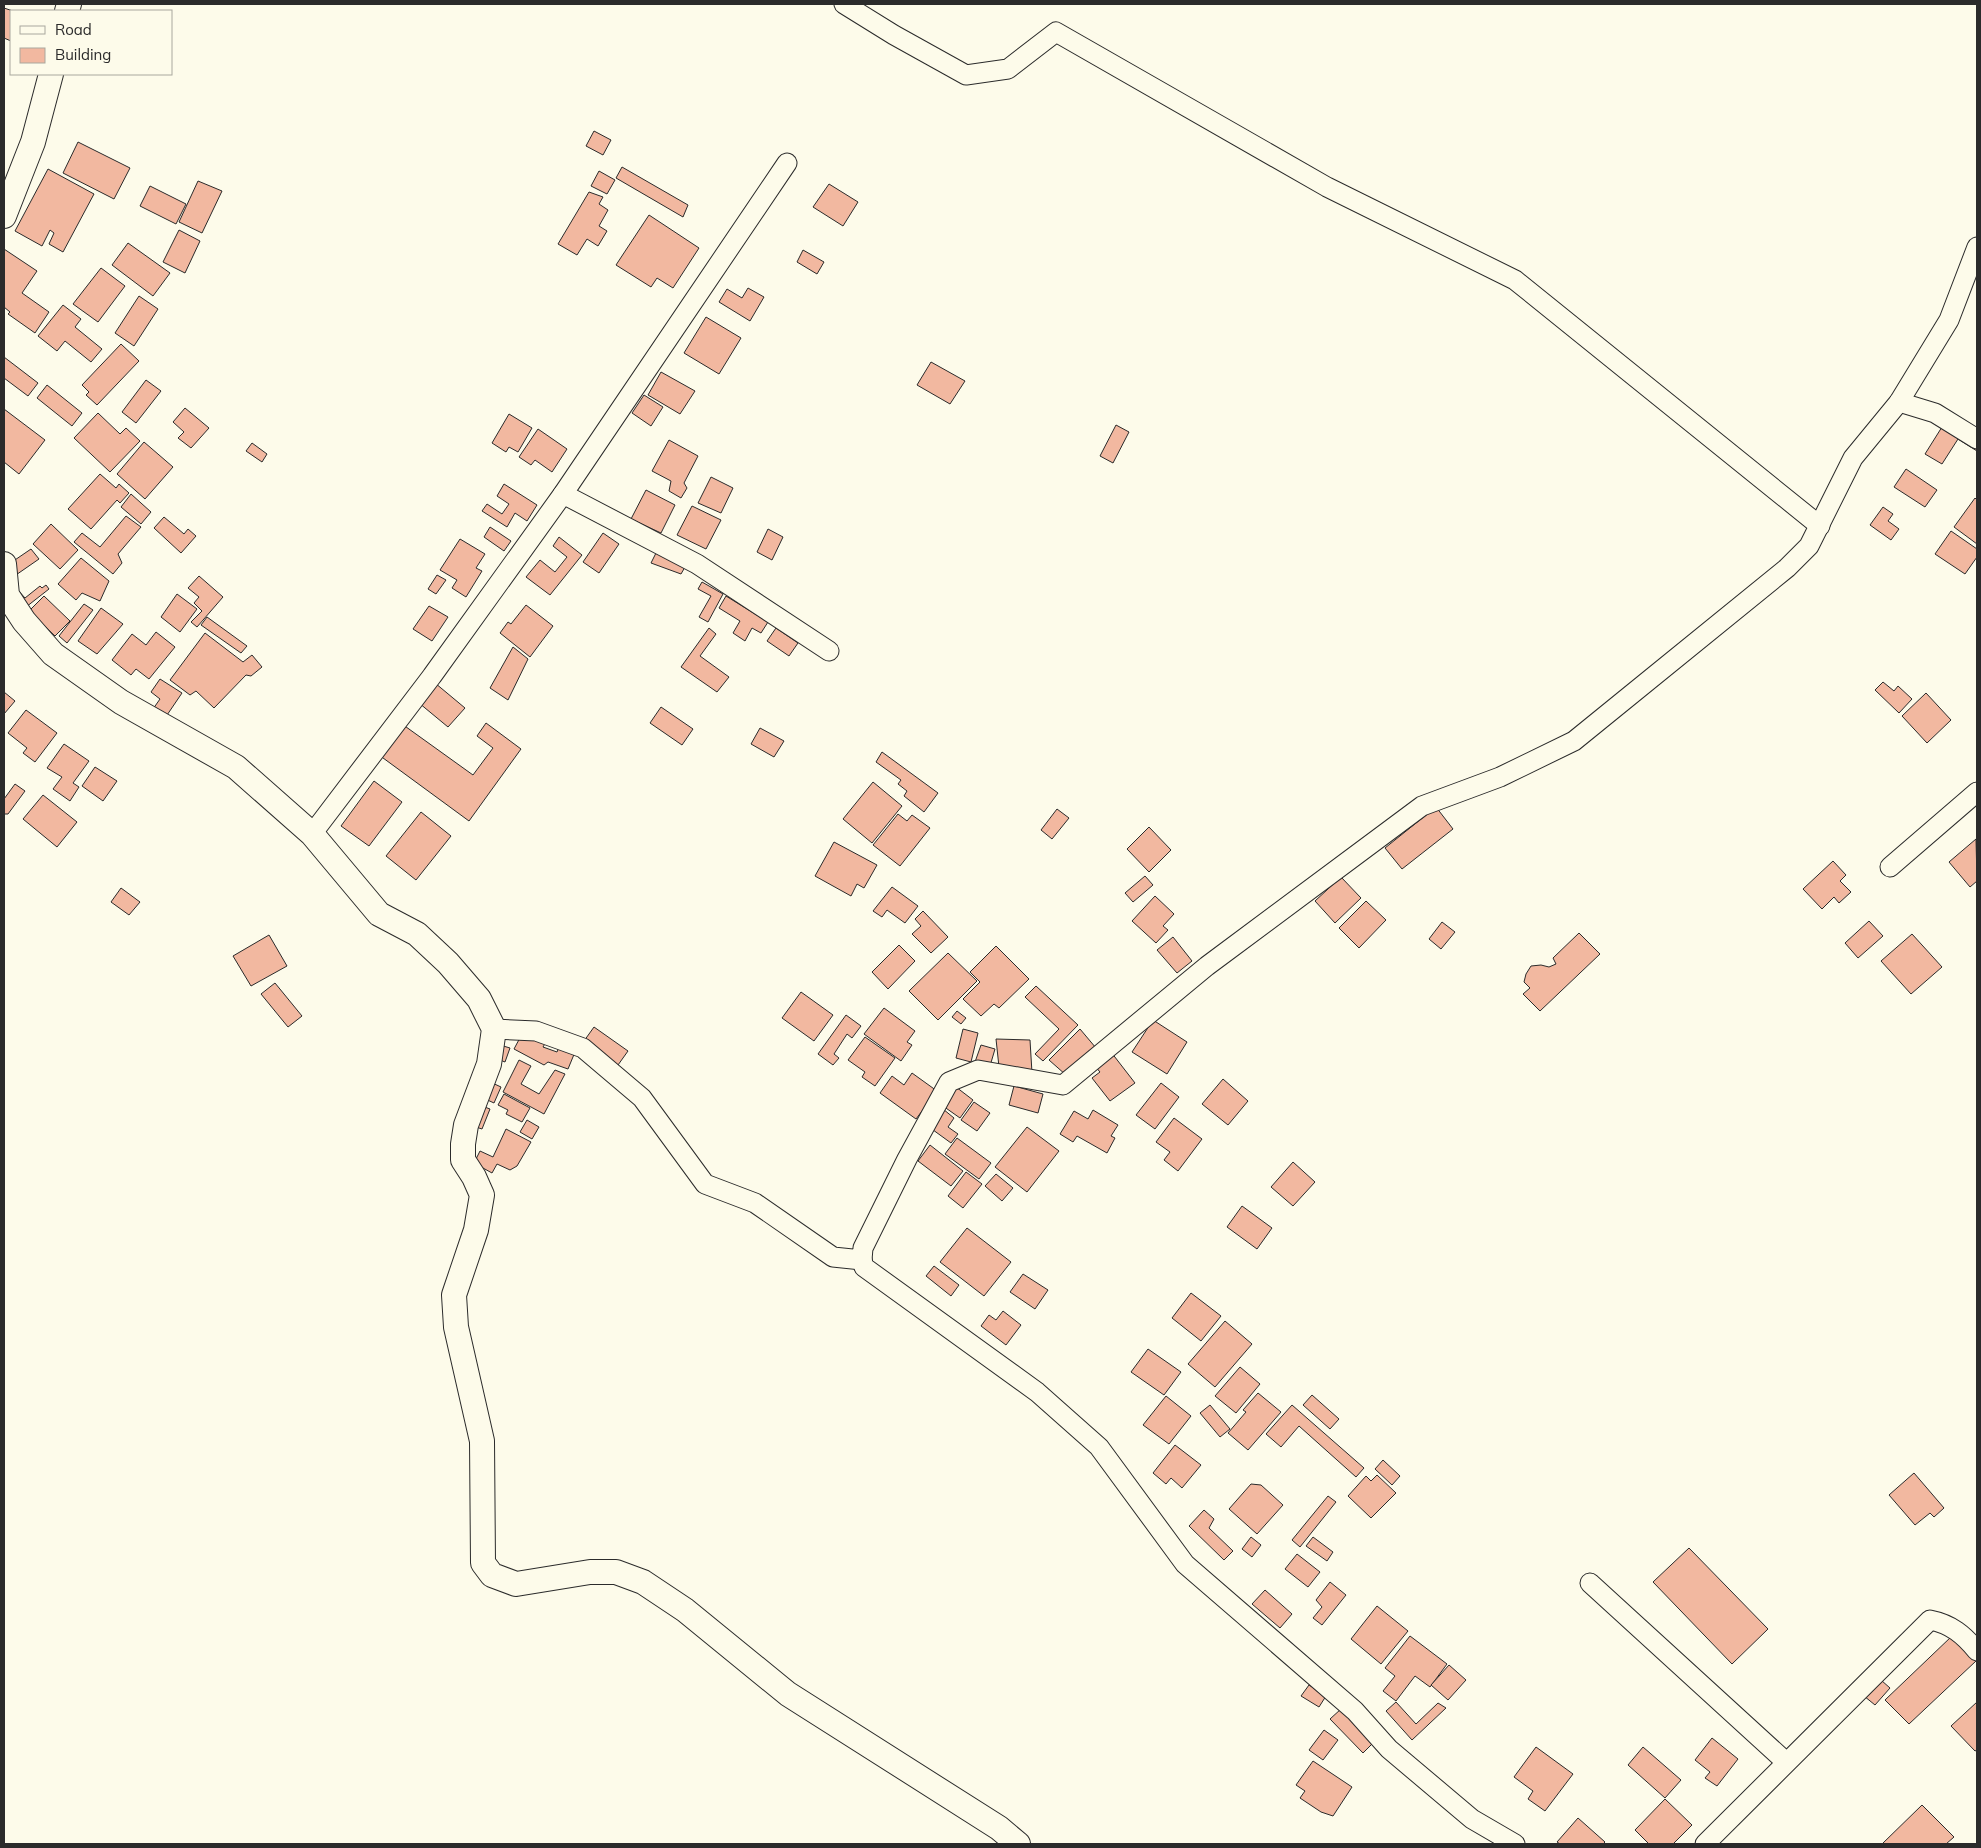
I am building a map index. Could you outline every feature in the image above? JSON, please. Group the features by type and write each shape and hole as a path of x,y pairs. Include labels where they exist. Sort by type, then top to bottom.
{"street":[{"path":"844,4 894,35 966,75 1008,69 1056,32 1327,187 1516,280 1820,526"},
{"path":"4,216 33,142 51,75"},
{"path":"312,834 432,676 563,494 787,163"},
{"path":"1514,1844 1472,1819 1389,1749 1355,1711 1185,1564 1099,1447 1037,1392 864,1267 862,1260 863,1248 907,1159 949,1082 978,1070 1062,1085 1208,966 1422,806 1500,778 1574,741 1787,568 1809,546 1853,458 1899,402 1949,320 1977,247"},
{"path":"1899,402 1935,413 1977,439"},
{"path":"563,494 697,564 829,651"},
{"path":"4,564 7,594 24,621 53,654 121,702 236,767 312,834 380,914 418,934 448,963 480,999 494,1029 489,1064 466,1125 463,1160 474,1177 482,1195 476,1230 454,1294 456,1327 482,1441 483,1564 492,1574 516,1584 590,1572 616,1572 643,1582 684,1610 788,1694 999,1828 1018,1844"},
{"path":"1890,867 1977,792"},
{"path":"494,1029 536,1031 583,1048 642,1098 705,1184 756,1203 833,1257 862,1260"},
{"path":"1590,1583 1786,1762"},
{"path":"1705,1844 1930,1620 1941,1622 1964,1635 1977,1651"}],"building":[{"path":"4,8 10,10 10,41 4,38"},
{"path":"594,131 611,140 603,155 586,146"},
{"path":"78,142 130,168 114,199 63,173"},
{"path":"622,167 688,205 683,217 616,178"},
{"path":"48,169 94,194 63,252 49,244 54,233 50,230 42,246 15,231"},
{"path":"599,171 615,180 607,194 591,186"},
{"path":"198,181 222,191 202,233 179,222"},
{"path":"829,184 858,202 843,226 813,207"},
{"path":"150,186 186,204 176,224 140,206"},
{"path":"589,192 603,197 599,204 608,210 599,226 607,231 598,246 587,239 577,255 558,244"},
{"path":"649,215 699,248 673,288 657,278 651,287 616,265"},
{"path":"179,230 200,241 185,273 163,262"},
{"path":"128,243 170,273 153,296 112,265"},
{"path":"4,249 37,271 22,293 49,312 35,333 8,314 10,312 4,307"},
{"path":"803,250 824,262 817,274 797,262"},
{"path":"101,268 125,286 98,322 73,304"},
{"path":"748,288 764,297 750,321 719,302 727,289 742,298"},
{"path":"139,296 158,309 134,346 115,333"},
{"path":"63,305 81,319 75,327 102,349 91,362 65,341 57,351 38,336"},
{"path":"706,317 741,338 719,374 684,353"},
{"path":"121,344 139,361 97,405 86,395 89,392 82,385"},
{"path":"4,357 38,383 28,396 4,378"},
{"path":"931,362 965,381 950,404 917,385"},
{"path":"661,372 695,391 680,414 648,395"},
{"path":"146,380 161,391 136,423 122,412"},
{"path":"47,385 82,413 72,426 37,398"},
{"path":"644,395 663,407 651,426 632,413"},
{"path":"185,408 209,428 191,448 178,438 184,432 173,422"},
{"path":"4,409 45,440 19,474 4,462"},
{"path":"98,413 120,434 126,428 140,441 110,472 74,438"},
{"path":"509,414 532,428 518,452 509,447 506,452 492,443"},
{"path":"1947,419 1977,438 1977,451 1958,439 1942,464 1925,454"},
{"path":"1116,425 1129,432 1113,463 1100,456"},
{"path":"538,429 567,449 552,472 535,460 531,465 519,457"},
{"path":"669,440 698,456 684,483 687,488 681,498 669,491 671,481 652,471"},
{"path":"144,442 173,467 145,499 117,474"},
{"path":"252,443 267,454 262,462 246,451"},
{"path":"1906,469 1937,490 1925,507 1894,487"},
{"path":"100,474 116,488 119,484 129,493 120,503 117,500 91,529 68,509"},
{"path":"711,477 733,488 721,513 698,503"},
{"path":"504,484 537,505 527,521 515,513 507,527 482,511 487,504 502,514 509,504 497,496"},
{"path":"646,490 675,505 661,533 631,519"},
{"path":"131,494 151,512 141,524 121,507"},
{"path":"1975,498 1977,500 1977,544 1954,527"},
{"path":"692,506 721,520 706,549 677,535"},
{"path":"1883,507 1893,514 1888,521 1899,529 1891,540 1870,525"},
{"path":"126,516 141,527 118,554 122,563 113,574 74,542 82,533 100,547"},
{"path":"164,517 184,534 188,529 196,536 181,553 154,528"},
{"path":"51,524 78,550 60,569 33,544"},
{"path":"490,527 511,541 504,551 484,537"},
{"path":"768,529 783,537 772,560 757,552"},
{"path":"1951,531 1977,549 1977,557 1965,574 1935,554"},
{"path":"603,533 619,544 599,573 583,562"},
{"path":"559,537 582,555 550,595 526,577 540,560 555,572 567,557 553,546"},
{"path":"460,539 485,554 476,568 482,571 466,597 452,588 457,580 440,570"},
{"path":"31,549 39,559 13,577 9,564"},
{"path":"656,553 685,567 681,574 651,563"},
{"path":"81,558 109,581 100,601 82,593 76,600 58,584"},
{"path":"437,575 446,580 436,594 428,589"},
{"path":"199,576 223,597 197,627 191,622 202,611 194,603 199,597 188,588"},
{"path":"702,582 723,594 708,622 699,617 711,596 698,589"},
{"path":"46,585 49,589 26,607 17,589 25,598 40,586 42,588"},
{"path":"177,594 197,609 180,632 161,617"},
{"path":"44,596 70,621 55,636 29,611"},
{"path":"726,596 768,622 761,633 752,628 745,641 733,633 740,621 719,608"},
{"path":"84,604 93,610 67,643 59,636"},
{"path":"526,605 553,626 530,657 500,633 508,622 511,624"},
{"path":"429,606 448,617 432,641 413,629"},
{"path":"101,608 123,624 97,654 78,641"},
{"path":"207,617 247,646 241,653 201,625"},
{"path":"709,628 716,634 700,656 729,677 717,692 681,667"},
{"path":"776,628 798,643 789,656 767,641"},
{"path":"156,632 175,647 149,679 136,669 131,675 112,660 132,634 146,645"},
{"path":"205,633 243,662 252,655 262,667 251,676 246,675 214,708 196,691 190,695 170,680"},
{"path":"513,647 528,659 508,700 490,688"},
{"path":"160,679 182,693 165,718 153,709 160,699 151,692"},
{"path":"1883,682 1894,691 1898,686 1912,699 1899,713 1875,690"},
{"path":"435,683 465,708 448,727 419,703"},
{"path":"4,692 15,701 4,714"},
{"path":"1926,693 1951,720 1927,743 1902,716"},
{"path":"661,707 693,729 682,745 650,723"},
{"path":"26,710 57,733 35,762 23,753 27,748 8,733"},
{"path":"486,723 521,749 469,821 379,755 402,724 473,775 493,748 477,736"},
{"path":"760,728 784,741 774,757 751,744"},
{"path":"64,744 89,761 73,783 79,787 70,801 53,789 62,777 47,768"},
{"path":"882,752 938,793 924,812 904,796 907,791 898,784 901,780 876,762"},
{"path":"95,767 117,781 103,801 82,786"},
{"path":"374,781 402,802 369,846 341,826"},
{"path":"873,782 902,806 872,843 843,819"},
{"path":"15,784 25,791 8,814 4,814 4,799"},
{"path":"43,795 77,822 57,847 23,819"},
{"path":"1436,807 1453,829 1402,869 1385,848"},
{"path":"1057,809 1069,818 1052,839 1041,830"},
{"path":"421,812 451,836 416,880 386,856"},
{"path":"898,814 907,821 912,815 930,828 900,866 873,845"},
{"path":"1149,827 1171,850 1149,872 1127,849"},
{"path":"1976,839 1977,881 1970,887 1949,862"},
{"path":"834,842 877,865 864,888 857,884 851,896 815,876"},
{"path":"1833,861 1846,875 1840,881 1851,892 1839,903 1834,897 1822,909 1803,889"},
{"path":"1145,876 1153,885 1133,902 1125,893"},
{"path":"1341,877 1361,898 1335,923 1315,901"},
{"path":"892,887 918,906 905,923 887,910 882,917 873,911"},
{"path":"121,888 140,902 129,915 111,902"},
{"path":"1155,896 1174,914 1163,926 1168,930 1156,943 1132,921"},
{"path":"1366,901 1386,920 1359,948 1339,928"},
{"path":"923,911 948,937 931,953 912,934 921,926 915,919"},
{"path":"1869,921 1883,936 1858,958 1845,943"},
{"path":"1442,922 1455,932 1441,949 1429,939"},
{"path":"1579,933 1600,954 1540,1011 1523,994 1530,988 1524,982 1526,974 1531,966 1541,965 1549,967 1556,964 1553,958"},
{"path":"1912,934 1942,967 1911,994 1881,961"},
{"path":"269,935 287,966 251,986 233,956"},
{"path":"1173,937 1192,961 1177,973 1157,950"},
{"path":"899,945 915,961 888,989 872,972"},
{"path":"996,946 1029,979 999,1008 994,1004 981,1016 963,999 980,982 970,972"},
{"path":"948,953 977,981 938,1020 909,991"},
{"path":"275,983 302,1016 288,1027 261,994"},
{"path":"1036,986 1078,1025 1043,1061 1035,1054 1059,1029 1025,997"},
{"path":"801,992 833,1015 814,1041 782,1018"},
{"path":"884,1008 915,1031 907,1042 912,1045 901,1061 864,1034"},
{"path":"957,1011 966,1018 961,1024 952,1017"},
{"path":"846,1015 861,1026 852,1038 847,1034 834,1054 839,1058 833,1065 818,1054"},
{"path":"1153,1020 1187,1042 1167,1074 1132,1052"},
{"path":"594,1027 628,1051 618,1065 584,1041"},
{"path":"963,1029 978,1033 971,1062 956,1058"},
{"path":"1080,1029 1096,1048 1066,1075 1049,1060"},
{"path":"522,1034 546,1042 543,1047 557,1052 559,1047 575,1052 568,1069 548,1062 544,1065 514,1049"},
{"path":"865,1037 895,1058 875,1086 862,1077 865,1072 848,1060"},
{"path":"996,1039 1030,1040 1032,1073 999,1067"},
{"path":"500,1045 510,1048 505,1062 495,1058"},
{"path":"981,1045 995,1049 990,1066 975,1062"},
{"path":"1111,1052 1135,1083 1110,1101 1092,1078 1100,1072 1094,1065"},
{"path":"519,1060 531,1066 521,1084 539,1094 555,1070 565,1074 544,1114 503,1092"},
{"path":"912,1073 937,1091 916,1119 880,1093 892,1076 904,1085"},
{"path":"1223,1079 1248,1101 1228,1125 1202,1104"},
{"path":"488,1081 501,1087 494,1103 481,1097"},
{"path":"1161,1083 1179,1097 1155,1129 1136,1115"},
{"path":"1014,1086 1043,1094 1038,1113 1009,1105"},
{"path":"956,1087 973,1100 960,1118 943,1106"},
{"path":"504,1094 530,1108 522,1122 506,1114 508,1110 498,1105"},
{"path":"974,1102 990,1113 977,1131 961,1120"},
{"path":"482,1106 490,1109 482,1129 473,1126"},
{"path":"943,1109 954,1118 948,1127 958,1134 951,1143 929,1127"},
{"path":"1093,1110 1118,1125 1111,1136 1115,1138 1107,1153 1077,1136 1073,1142 1060,1134 1074,1111 1088,1119"},
{"path":"1174,1118 1202,1139 1178,1171 1164,1160 1170,1152 1156,1142"},
{"path":"527,1120 539,1127 532,1139 520,1132"},
{"path":"1027,1127 1059,1151 1027,1192 995,1167"},
{"path":"506,1129 531,1142 517,1166 510,1170 497,1164 492,1173 474,1163 480,1151 493,1157"},
{"path":"957,1138 991,1163 979,1179 945,1154"},
{"path":"930,1145 963,1171 951,1186 918,1161"},
{"path":"1293,1162 1315,1182 1293,1206 1271,1187"},
{"path":"966,1172 982,1184 963,1208 948,1196"},
{"path":"996,1174 1013,1188 1002,1201 985,1186"},
{"path":"1242,1206 1272,1228 1257,1249 1227,1227"},
{"path":"967,1228 1011,1262 984,1296 940,1262"},
{"path":"934,1266 959,1285 951,1296 926,1276"},
{"path":"1023,1274 1048,1290 1035,1309 1010,1292"},
{"path":"1191,1293 1221,1316 1201,1341 1172,1318"},
{"path":"1003,1311 1021,1325 1006,1345 981,1326 989,1315 996,1320"},
{"path":"1225,1321 1252,1344 1215,1387 1188,1364"},
{"path":"1148,1349 1181,1372 1164,1395 1131,1372"},
{"path":"1240,1367 1260,1384 1236,1413 1215,1396"},
{"path":"1258,1393 1281,1412 1248,1450 1228,1433 1246,1412 1243,1410"},
{"path":"1312,1395 1339,1419 1330,1429 1303,1405"},
{"path":"1166,1396 1191,1416 1169,1444 1143,1425"},
{"path":"1210,1405 1230,1429 1220,1437 1200,1413"},
{"path":"1292,1405 1364,1468 1356,1477 1299,1426 1281,1447 1266,1434"},
{"path":"1175,1445 1201,1465 1182,1488 1171,1478 1166,1484 1153,1473"},
{"path":"1383,1460 1400,1476 1392,1485 1375,1469"},
{"path":"1914,1473 1944,1508 1934,1517 1930,1513 1915,1525 1889,1495"},
{"path":"1377,1475 1396,1493 1371,1518 1348,1496 1366,1476 1371,1481"},
{"path":"1251,1484 1261,1485 1283,1505 1257,1534 1229,1509"},
{"path":"1328,1496 1336,1502 1300,1547 1292,1540"},
{"path":"1204,1510 1214,1519 1209,1528 1233,1551 1224,1560 1189,1526"},
{"path":"1251,1537 1261,1545 1252,1557 1242,1549"},
{"path":"1313,1537 1333,1552 1327,1561 1306,1546"},
{"path":"1689,1548 1768,1629 1732,1664 1653,1582"},
{"path":"1297,1554 1320,1572 1308,1587 1285,1569"},
{"path":"1330,1582 1346,1595 1322,1625 1313,1618 1322,1607 1316,1600"},
{"path":"1265,1590 1292,1614 1280,1628 1252,1604"},
{"path":"1377,1606 1408,1631 1381,1664 1351,1639"},
{"path":"1410,1636 1447,1664 1430,1687 1415,1676 1396,1701 1383,1691 1395,1676 1385,1668"},
{"path":"1952,1636 1976,1661 1909,1724 1885,1700"},
{"path":"1449,1665 1466,1680 1448,1700 1431,1685"},
{"path":"1873,1673 1890,1688 1875,1705 1864,1696"},
{"path":"1309,1685 1326,1696 1319,1707 1301,1696"},
{"path":"1396,1702 1416,1724 1438,1703 1446,1708 1412,1740 1386,1711"},
{"path":"1977,1702 1977,1750 1975,1751 1951,1726"},
{"path":"1341,1709 1374,1742 1363,1753 1330,1719"},
{"path":"1324,1730 1338,1740 1323,1760 1309,1750"},
{"path":"1712,1738 1738,1759 1717,1786 1705,1778 1710,1772 1695,1760"},
{"path":"1536,1747 1573,1774 1545,1811 1528,1799 1533,1791 1514,1777"},
{"path":"1643,1747 1681,1780 1665,1798 1628,1765"},
{"path":"1313,1761 1352,1787 1333,1816 1321,1812 1300,1798 1305,1791 1296,1785"},
{"path":"1665,1799 1692,1825 1673,1844 1649,1844 1635,1830"},
{"path":"1922,1805 1954,1837 1946,1844 1882,1844"},
{"path":"1578,1818 1605,1842 1603,1844 1560,1844 1557,1842"}]}
